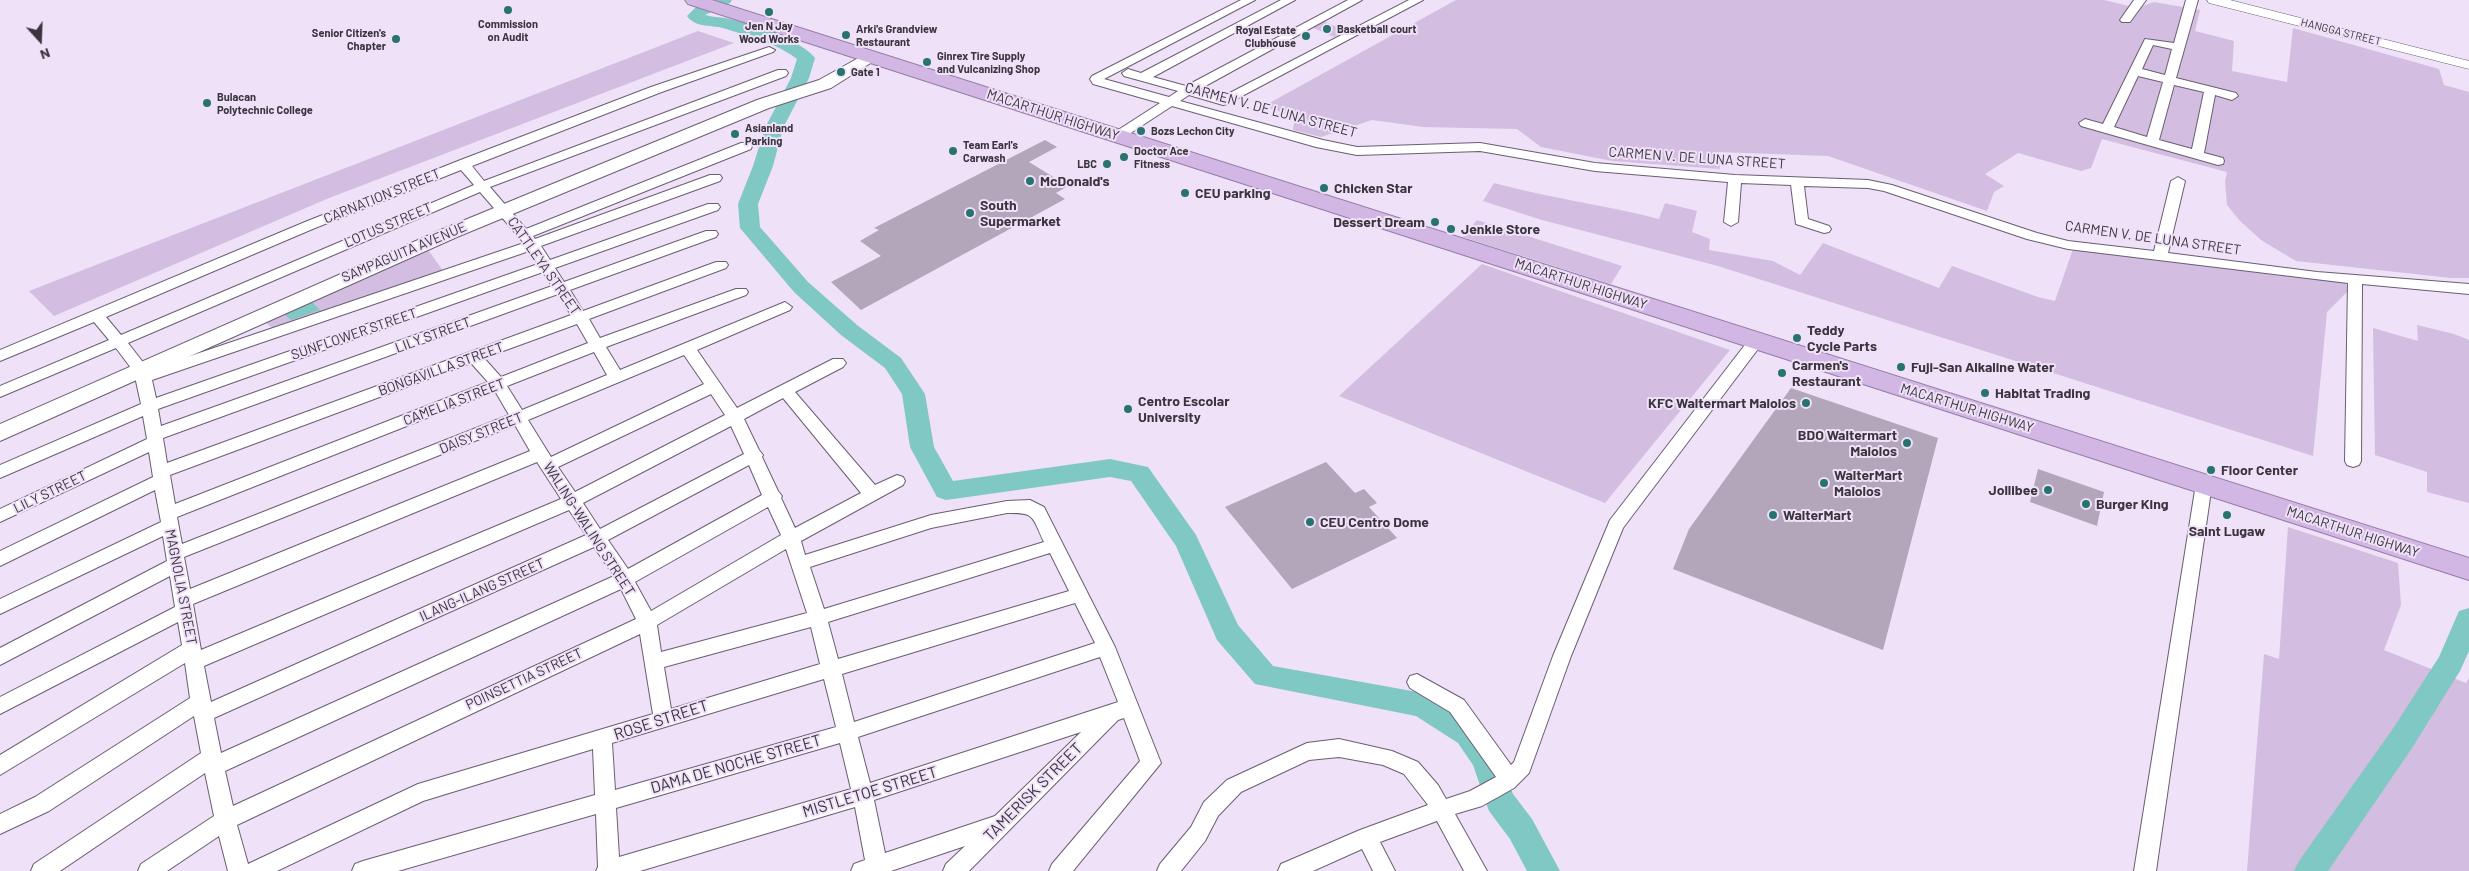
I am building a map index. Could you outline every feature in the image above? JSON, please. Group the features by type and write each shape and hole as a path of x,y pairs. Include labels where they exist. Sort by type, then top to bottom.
{"highway":[{"name":"MACARTHUR HIGHWAY","path":"699,2 861,54 1126,126 1756,341 2469,569"}],"main road":[{"name":"SAMPAGUITA AVENUE","path":"0,433 142,374 338,280 505,210 782,98 811,89 844,75 861,54"}],"street":[{"name":"CARMEN V. DE LUNA STREET","path":"1249,0 1096,79 1096,81 1321,144 1357,151 1395,152 1480,147 1595,167 1735,179 1868,184 1887,188 2032,236 2068,245 2355,279 2469,289"},
{"path":"1143,77 1289,0"},
{"path":"1126,126 1188,90 1356,0"},
{"path":"1128,73 1223,101 1417,0"},
{"path":"2126,20 2140,0"},
{"path":"2152,142 2170,81 2177,47 2192,0"},
{"name":"HANGGA STREET","path":"2214,0 2469,65"},
{"path":"2107,129 2149,41 2177,47"},
{"name":"CARNATION STREET","path":"0,356 310,225 463,164 655,90 769,50"},
{"path":"2134,71 2232,96"},
{"name":"LOTUS STREET","path":"0,392 482,186 782,73"},
{"path":"2197,155 2210,91"},
{"path":"2085,123 2218,161"},
{"path":"97,315 142,374 472,266 528,239 746,146"},
{"name":"CATTLEYA STREET","path":"463,164 505,210 528,239 580,317 616,376"},
{"path":"528,239 715,178"},
{"path":"1731,222 1735,179"},
{"path":"2160,257 2178,181"},
{"path":"1797,182 1801,221 1824,228"},
{"name":"SUNFLOWER STREET","path":"0,472 148,407 713,207"},
{"name":"LILY STREET","path":"0,516 154,438 711,234"},
{"name":"BONGAVILLA STREET","path":"0,559 160,476 721,265"},
{"path":"2353,461 2355,279"},
{"name":"CAMELIA STREET","path":"0,607 169,519 498,384 741,292"},
{"name":"DAISY STREET","path":"0,657 175,559 785,307"},
{"path":"1289,871 1367,837 1442,809 1476,799 1509,781 1522,768 1562,656 1616,526 1756,341"},
{"path":"687,347 735,417 755,455 792,538 818,618 829,669 863,795 869,869 1000,824"},
{"name":"WALING-WALING STREET","path":"475,357 498,384 544,459 598,538 624,579 647,622 663,718"},
{"path":"0,766 194,655 573,500 838,363"},
{"name":"MAGNOLIA STREET","path":"142,374 202,707 225,820 239,871"},
{"path":"0,706 184,605 544,459 713,386"},
{"path":"785,390 872,494"},
{"name":"ILANG-ILANG STREET","path":"0,824 42,804 202,707 598,538 755,455"},
{"name":"POINSETTIA STREET","path":"149,871 225,820 647,622 792,538 897,481"},
{"path":"2145,871 2204,484"},
{"path":"42,871 213,761 624,579 774,496"},
{"path":"800,564 930,522 1022,505 1030,506 1038,512 1078,595 1106,647 1121,710 1151,763 1060,871"},
{"path":"655,662 818,618 1055,546"},
{"name":"ROSE STREET","path":"255,871 418,793 1078,595"},
{"name":"DAMA DE NOCHE STREET","path":"363,871 846,733 1106,647"},
{"path":"1418,682 1457,706 1509,781"},
{"name":"MISTLETOE STREET","path":"608,871 863,795 1121,710"},
{"name":"TAMERISK STREET","path":"954,871 1000,824 1121,710"},
{"path":"602,739 608,871"},
{"path":"1168,871 1198,834 1211,809 1234,786 1307,752 1339,748 1385,757 1411,768 1431,791 1476,871"},
{"path":"1367,837 1384,871"}],"shaded area":[{"path":"1456,0 2104,0 2137,8 2154,2 2200,10 2195,31 2234,41 2232,71 2287,82 2293,28 2439,69 2444,85 2469,92 2469,278 2451,278 2296,261 2261,240 2240,221 2227,205 2225,181 2227,172 2102,139 2091,168 2081,171 2018,153 1985,174 2004,186 1994,192 1987,211 1828,156 1718,152 1720,169 1612,161 1541,147 1517,129 1423,127 1372,120 1321,137 1293,130 1295,117 1264,106"},
{"name":"Basketball court","path":"1321,20 1346,31 1334,37 1309,26"},
{"path":"698,31 734,43 329,198 54,316 29,291"},
{"path":"1494,183 1659,219 1665,203 1697,211 1692,232 1710,239 1709,250 1773,261 1800,275 1823,243 1939,288 1952,266 2038,297 2055,301 2073,249 2154,260 2345,279 2348,291 2327,312 2313,456 1718,266 1542,220 1483,201"},
{"path":"1477,220 1622,266 1611,284 1463,237"},
{"path":"426,247 444,272 274,330 263,320"},
{"path":"1482,264 1730,350 1605,503 1339,396"},
{"path":"310,300 320,310 291,320 283,313"},
{"path":"2417,325 2454,334 2469,340 2469,503 2427,492 2427,472 2375,455 2373,328 2418,341"},
{"path":"2288,527 2398,563 2401,605 2384,650 2466,683 2469,678 2469,871 2247,871 2264,654 2279,659"}],"building":[{"name":"South Supermarket","path":"1045,140 1057,147 1029,162 1068,186 1056,193 1065,199 861,310 831,282 881,256 860,241 879,230 874,228"},
{"name":"WalterMart Malolos","path":"1791,388 1938,438 1883,650 1673,569 1689,529"},
{"name":"CEU Centro Dome","path":"1326,462 1355,493 1364,489 1377,503 1369,507 1397,538 1292,589 1225,507"},
{"path":"2038,469 2104,492 2097,526 2030,502"}],"waterway":[{"path":"724,0 702,10 695,16 705,21 725,23 768,38 793,49 806,58 800,78 774,128 763,166 748,204 750,228 801,287 849,330 893,363 913,394 922,447 946,491 1110,468 1139,473 1187,542 1227,632 1265,676 1356,691 1423,705 1468,734 1486,760 1500,801 1521,829 1544,871"},
{"path":"2310,871 2402,739 2450,663 2469,619"}],"place":[{"name":"Commission on Audit","path":"508,10"},
{"name":"Jen N Jay Wood Works","path":"769,12"},
{"name":"Basketball court","path":"1327,29"},
{"name":"Arki's Grandview Restaurant","path":"846,35"},
{"name":"Royal Estate Clubhouse","path":"1306,36"},
{"name":"Senior Citizen's Chapter","path":"396,39"},
{"name":"Ginrex Tire Supply and Vulcanizing Shop","path":"927,62"},
{"name":"Gate 1","path":"841,72"},
{"name":"Bulacan Polytechnic College","path":"207,103"},
{"name":"Bozs Lechon City","path":"1141,131"},
{"name":"Asianland Parking","path":"735,134"},
{"name":"Team Earl's Carwash","path":"953,151"},
{"name":"Doctor Ace Fitness","path":"1124,157"},
{"name":"LBC","path":"1107,164"},
{"name":"McDonald's","path":"1030,181"},
{"name":"Chicken Star","path":"1324,188"},
{"name":"CEU parking","path":"1185,193"},
{"name":"South Supermarket","path":"970,213"},
{"name":"Dessert Dream","path":"1435,222"},
{"name":"Jenkie Store","path":"1451,229"},
{"name":"Teddy Cycle Parts","path":"1797,338"},
{"name":"Fuji-San Alkaline Water","path":"1901,367"},
{"name":"Carmen's Restaurant","path":"1782,373"},
{"name":"Habitat Trading","path":"1985,393"},
{"name":"KFC Waltermart Malolos","path":"1806,403"},
{"name":"Centro Escolar University","path":"1128,409"},
{"name":"BDO Waltermart Malolos","path":"1907,443"},
{"name":"Floor Center","path":"2211,470"},
{"name":"WalterMart Malolos","path":"1824,483"},
{"name":"Jollibee","path":"2048,490"},
{"name":"Burger King","path":"2086,504"},
{"name":"WalterMart","path":"1773,515"},
{"name":"Saint Lugaw","path":"2227,515"},
{"name":"CEU Centro Dome","path":"1310,522"}]}
